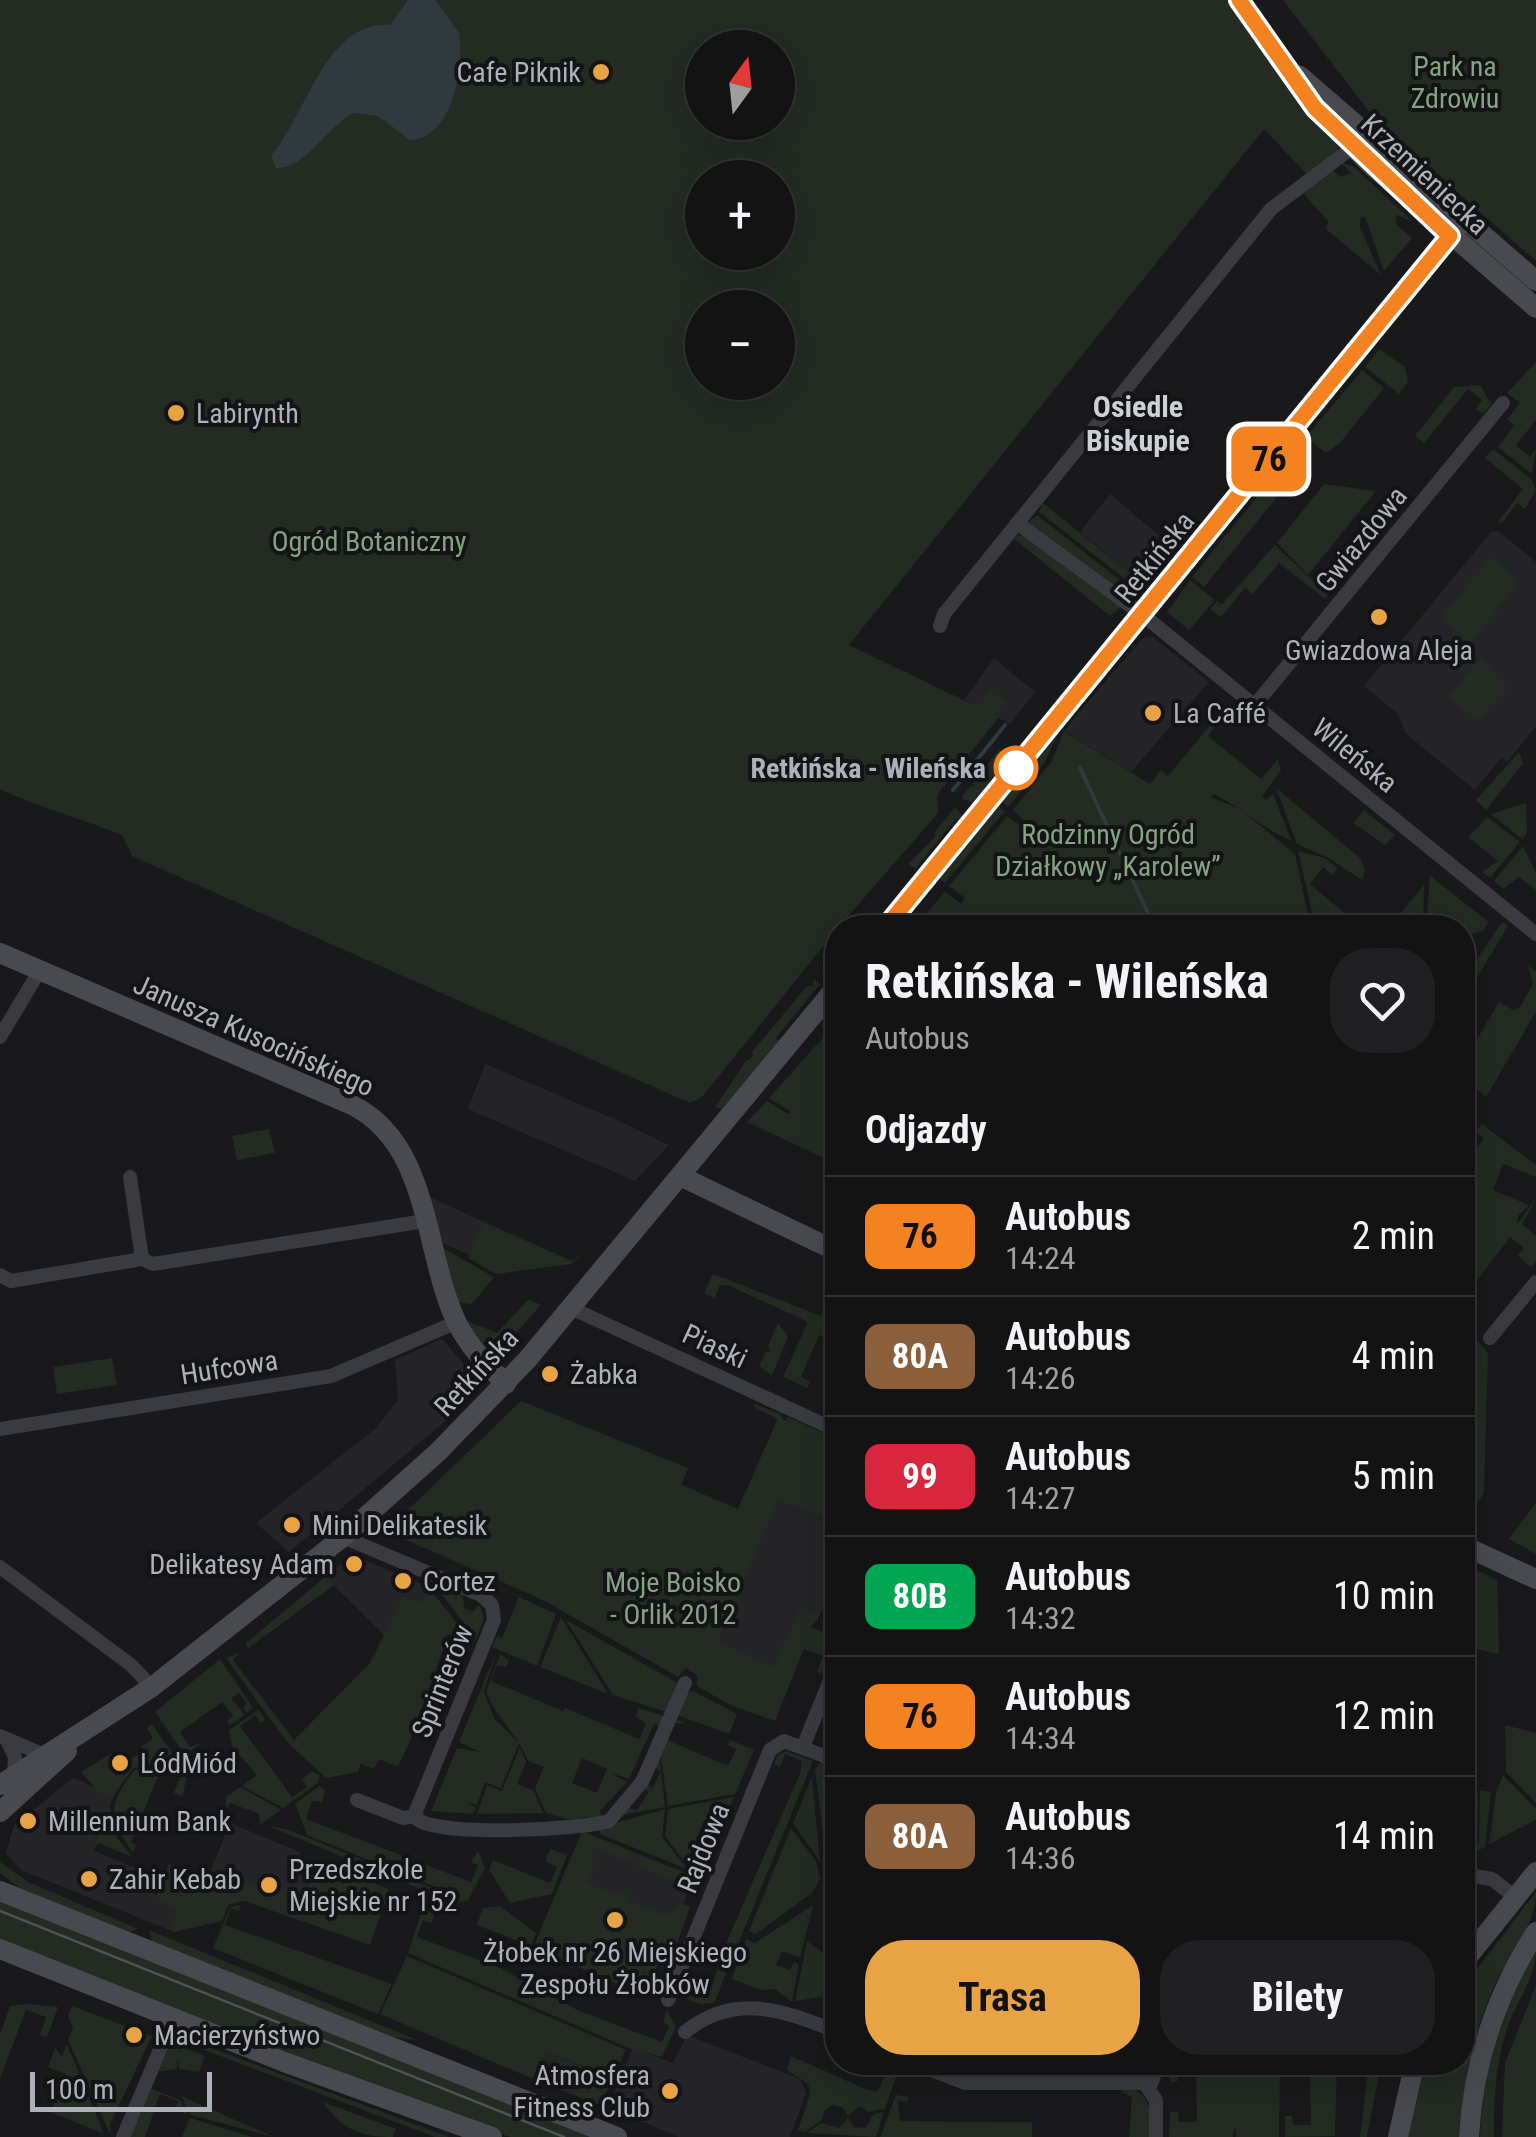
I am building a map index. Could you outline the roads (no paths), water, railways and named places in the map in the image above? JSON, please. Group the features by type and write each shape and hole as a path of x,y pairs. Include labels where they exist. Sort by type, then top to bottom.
{"street":[{"name":"Krzemieniecka","path":"1239,0 1315,108 1450,236 1536,308"},
{"name":"Krzemieniecka","path":"1290,69 1536,281"},
{"path":"940,626 944,614 1272,209 1353,147"},
{"name":"Retkińska","path":"896,915 1464,219"},
{"name":"Gwiazdowa","path":"1255,706 1503,403"},
{"name":"Wileńska","path":"1017,524 1144,614 1536,934"},
{"name":"Janusza Kusocińskiego","path":"0,953 367,1113 400,1148 457,1322 475,1352 506,1384"},
{"path":"0,1037 40,970"},
{"name":"Retkińska","path":"7,1780 152,1687 342,1538 438,1452 506,1384 825,1001"},
{"path":"680,1176 825,1246"},
{"path":"130,1177 142,1260"},
{"path":"0,1275 11,1281 142,1260 154,1264 425,1221"},
{"path":"1490,1338 1536,1282"},
{"name":"Piaski","path":"571,1308 825,1425"},
{"name":"Hufcowa","path":"0,1429 330,1376 457,1322"},
{"name":"Sprinterów","path":"342,1538 481,1595 494,1614 416,1816"},
{"path":"1475,1552 1536,1579"},
{"path":"0,1567 131,1665 152,1687"},
{"path":"357,1800 403,1818 416,1816 426,1826 444,1829 608,1821 642,1782 685,1683"},
{"path":"825,1692 803,1747 825,1756"},
{"name":"Retkińska","path":"0,1812 90,1730"},
{"path":"3,1738 44,1754"},
{"path":"3,1738 15,1757 7,1780"},
{"name":"Rajdowa","path":"668,2000 770,1750 784,1740 803,1747"},
{"path":"1475,1948 1536,1872"},
{"path":"1475,1876 1492,1879 1515,1897"},
{"path":"4,1890 368,2041 617,2137"},
{"path":"1470,2137 1475,2080 1487,2032 1506,1984 1536,1932"},
{"path":"0,1949 492,2137"},
{"path":"684,2032 712,2012 778,2009 825,2027"},
{"path":"123,2137 173,2018"},
{"path":"944,2075 965,2083 1136,2082 1150,2087"},
{"path":"1003,2075 1003,2083"},
{"path":"1154,2075 1150,2087 1156,2100 1156,2137"},
{"path":"1398,2137 1412,2075"}],"waterway":[{"path":"953,790 1005,725"},
{"path":"1080,768 1149,915"}],"tram line":[{"path":"0,1911 564,2137"}],"place":[{"name":"Cafe Piknik","path":"601,72"},
{"name":"Labirynth","path":"176,413"},
{"name":"Gwiazdowa Aleja","path":"1379,617"},
{"name":"La Caffé","path":"1153,713"},
{"name":"Retkińska - Wileńska","path":"1016,768"},
{"name":"Żabka","path":"550,1374"},
{"name":"Mini Delikatesik","path":"292,1525"},
{"name":"Delikatesy Adam","path":"354,1564"},
{"name":"Cortez","path":"403,1581"},
{"name":"LódMiód","path":"120,1763"},
{"name":"Millennium Bank","path":"28,1821"},
{"name":"Zahir Kebab","path":"89,1879"},
{"name":"Przedszkole Miejskie nr 152","path":"269,1885"},
{"name":"Żłobek nr 26 Miejskiego Zespołu Żłobków","path":"615,1920"},
{"name":"Macierzyństwo","path":"134,2035"},
{"name":"Atmosfera Fitness Club","path":"670,2091"}],"district":[{"name":"Osiedle Biskupie","path":"1138,424"}],"park label":[{"name":"Park na Zdrowiu","path":"1455,82"},
{"name":"Ogród Botaniczny","path":"369,541"},
{"name":"Rodzinny Ogród Działkowy „Karolew”","path":"1108,850"},
{"name":"Moje Boisko - Orlik 2012","path":"673,1598"}]}
